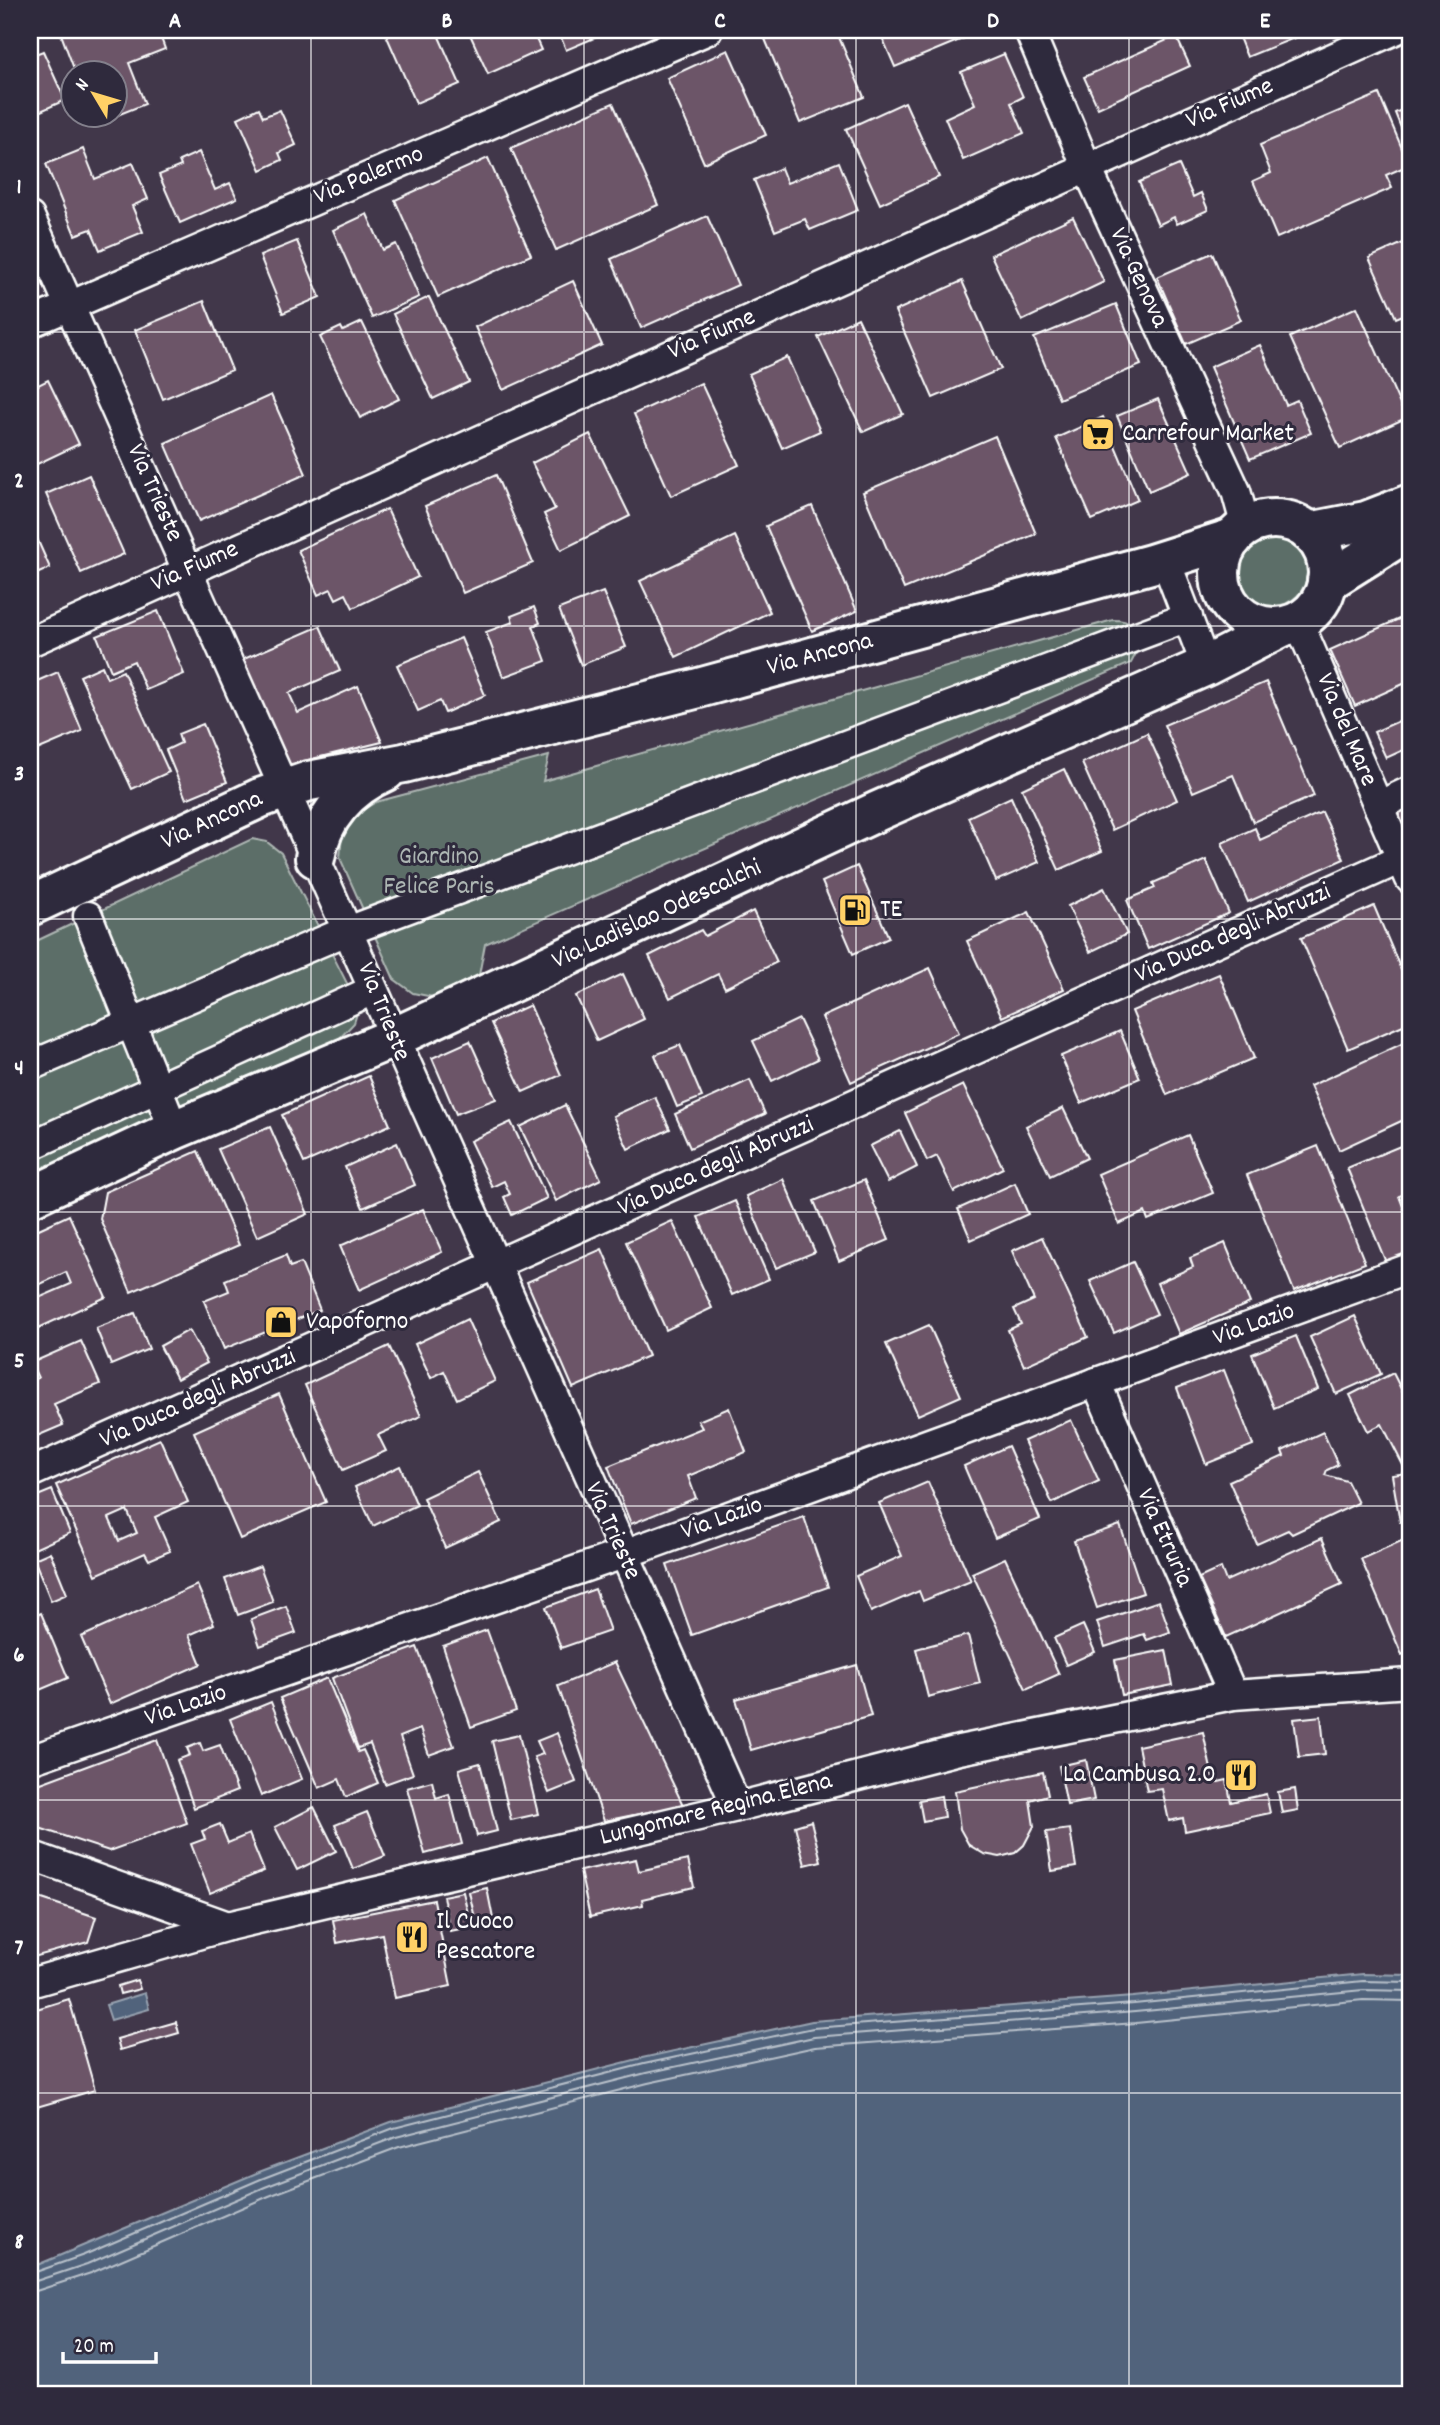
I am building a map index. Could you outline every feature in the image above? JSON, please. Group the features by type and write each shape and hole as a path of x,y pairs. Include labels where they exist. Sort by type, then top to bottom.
{"street":[{"name":"Via Palermo","path":"30,323 708,30"},
{"name":"Via Genova","path":"1029,30 1087,168 1236,491 1239,532"},
{"name":"Via Fiume","path":"30,642 1395,30"},
{"name":"Via Trieste","path":"30,217 284,789 350,931 393,1038 737,1807"},
{"path":"1271,519 1288,521 1309,532 1322,549 1327,563 1327,582 1314,609 1290,624 1264,626 1249,621 1235,611 1225,598 1220,579 1220,564 1239,532 1271,519"},
{"path":"1309,532 1366,521 1409,525"},
{"path":"1327,582 1409,525"},
{"name":"Via Ancona","path":"30,906 284,789 345,772 404,763 695,689 1165,559 1239,532"},
{"path":"1165,559 1206,666"},
{"path":"30,1066 244,972 1188,617"},
{"name":"Via Ladislao Odescalchi","path":"30,1197 174,1130 393,1038 878,811 1206,666 1290,624"},
{"name":"Via del Mare","path":"1290,624 1406,869"},
{"name":"Via Ancona","path":"315,858 326,824 346,796 370,779 404,763"},
{"path":"1378,806 1410,791"},
{"name":"Via Duca degli Abruzzi","path":"30,1474 495,1266 1406,869"},
{"path":"88,916 174,1130"},
{"path":"30,1146 364,994"},
{"name":"Via Lazio","path":"30,1760 623,1555 1410,1268"},
{"name":"Via Etruria","path":"1096,1382 1233,1695"},
{"name":"Lungomare Regina Elena","path":"30,1983 229,1926 737,1807 959,1750 1233,1695 1410,1683"},
{"path":"30,1855 229,1926"}],"green space":[{"path":"1273,538 1286,541 1297,548 1304,559 1307,572 1304,585 1297,596 1286,603 1273,606 1260,603 1249,596 1242,585 1239,572 1242,559 1249,548 1260,541"},
{"name":"Giardino Felice Paris","path":"1113,620 1132,624 1143,640 1131,663 485,944 479,975 433,997 413,993 394,979 340,858 342,835 356,814 376,802 549,756 543,781"},
{"path":"252,839 267,842 281,853 359,1007 354,1023 338,1040 30,1174 30,944"}],"water":[{"path":"1363,1974 1410,1975 1410,2395 30,2395 30,2268 259,2172 391,2122 642,2058 812,2021 1133,1997"},
{"path":"145,1993 149,2009 111,2020 106,2005"}],"building":[{"path":"73,30 158,30 165,49 130,63 130,60 71,60 61,34"},
{"path":"384,30 436,30 460,84 416,103"},
{"path":"468,30 532,30 541,50 488,74"},
{"path":"558,30 613,30 566,50"},
{"path":"788,30 836,30 864,97 800,123 765,39"},
{"path":"879,30 984,30 895,67"},
{"path":"1236,30 1314,30 1247,57"},
{"path":"1176,36 1190,66 1098,108 1084,77"},
{"path":"728,50 766,135 704,163 667,78"},
{"path":"43,51 60,89 60,102 30,116 30,56"},
{"path":"1004,54 1023,97 1011,103 1024,133 963,160 945,118 975,104 961,72"},
{"path":"130,66 145,104 130,110"},
{"path":"1379,94 1409,165 1386,175 1392,188 1277,238 1253,181 1271,173 1260,145"},
{"path":"905,102 939,177 880,204 846,129"},
{"path":"613,103 658,205 556,250 511,148"},
{"path":"1410,106 1410,150 1395,113"},
{"path":"259,108 263,117 280,110 296,145 279,153 282,160 261,170 238,118"},
{"path":"83,149 95,179 133,163 148,199 132,206 143,232 100,250 91,229 75,235 46,164"},
{"path":"199,152 215,190 230,183 237,198 180,223 159,175 181,166 179,161"},
{"path":"488,158 531,255 438,297 395,200"},
{"path":"839,162 858,210 810,230 805,219 775,231 754,180 781,168 787,183"},
{"path":"1179,165 1193,197 1201,193 1208,210 1177,224 1174,217 1158,225 1139,182"},
{"path":"367,214 383,250 396,244 419,297 372,318 333,230"},
{"path":"707,216 738,285 641,328 611,259"},
{"path":"1073,217 1104,282 1022,321 991,255"},
{"path":"1410,240 1410,312 1396,318 1369,258"},
{"path":"297,241 320,297 283,313 260,256"},
{"path":"1212,253 1241,320 1186,344 1157,277"},
{"path":"573,281 602,345 503,390 475,327"},
{"path":"962,281 1001,369 933,398 895,311"},
{"path":"429,297 469,382 433,399 393,314"},
{"path":"204,301 232,370 163,399 135,330"},
{"path":"1116,304 1141,365 1059,399 1034,338"},
{"path":"1357,307 1406,418 1340,448 1290,337"},
{"path":"858,318 903,414 863,432 818,337"},
{"path":"362,322 399,399 360,418 320,337 341,327 343,331"},
{"path":"1260,345 1286,405 1297,400 1311,433 1250,459 1210,367"},
{"path":"787,357 820,431 782,448 749,374"},
{"path":"48,380 79,444 33,466 30,460 30,389"},
{"path":"701,383 739,465 671,496 634,414"},
{"path":"271,395 306,474 199,521 165,443"},
{"path":"1158,399 1191,473 1149,491 1117,416"},
{"path":"1103,417 1138,500 1092,520 1056,438"},
{"path":"590,434 630,516 561,550 544,514 555,509 532,463"},
{"path":"995,436 1036,534 904,589 863,492"},
{"path":"89,475 124,554 81,573 46,494"},
{"path":"496,475 533,563 463,593 425,506"},
{"path":"812,506 857,611 812,631 766,526"},
{"path":"387,509 418,577 353,608 346,594 336,599 331,589 318,595 298,550"},
{"path":"30,523 50,568 30,577"},
{"path":"735,536 770,612 676,657 640,581"},
{"path":"603,592 626,647 581,665 559,609"},
{"path":"534,607 540,623 533,626 546,661 503,677 486,632 513,622 511,616"},
{"path":"158,611 184,674 146,690 134,661 111,671 97,636"},
{"path":"1410,614 1410,681 1355,706 1330,650"},
{"path":"320,626 340,671 289,693 298,713 358,686 382,742 283,766 237,662"},
{"path":"461,638 485,695 445,713 440,701 418,711 397,665"},
{"path":"102,666 107,678 123,671 169,772 132,789 80,676"},
{"path":"58,672 82,731 30,753 30,684"},
{"path":"1266,682 1314,796 1253,822 1233,775 1193,792 1164,725"},
{"path":"1410,716 1410,747 1386,758 1374,732"},
{"path":"203,724 227,782 186,799 166,750 181,743 178,734"},
{"path":"1147,733 1177,800 1112,830 1082,763"},
{"path":"1064,769 1102,851 1059,870 1022,789"},
{"path":"1011,797 1039,862 996,881 968,817"},
{"path":"1410,802 1410,851 1393,810"},
{"path":"1322,812 1344,859 1248,902 1222,843 1255,828 1260,840"},
{"path":"1206,860 1229,913 1148,949 1127,900 1155,888 1153,883"},
{"name":"TE","path":"857,866 889,938 853,954 822,882"},
{"path":"1104,888 1127,934 1090,952 1068,906"},
{"path":"1374,906 1410,991 1410,1022 1348,1049 1301,938"},
{"path":"753,911 777,962 725,988 718,974 670,998 649,956 701,930 705,936"},
{"path":"1029,912 1064,989 1002,1017 967,941"},
{"path":"930,968 959,1033 851,1082 822,1017"},
{"path":"623,974 644,1019 597,1041 576,996"},
{"path":"1219,974 1254,1058 1167,1095 1132,1011"},
{"path":"530,1005 561,1075 523,1092 491,1023"},
{"path":"799,1019 818,1059 772,1081 753,1041"},
{"path":"1120,1031 1140,1078 1081,1103 1061,1056"},
{"path":"1410,1040 1410,1117 1339,1150 1310,1086"},
{"path":"470,1041 496,1099 456,1114 432,1058"},
{"path":"680,1045 702,1097 677,1107 655,1055"},
{"path":"369,1076 390,1125 304,1163 282,1115"},
{"path":"750,1080 765,1114 690,1148 675,1114"},
{"path":"963,1085 1003,1168 954,1192 937,1156 927,1161 905,1113"},
{"path":"655,1097 670,1129 628,1149 613,1116"},
{"path":"565,1105 601,1179 556,1201 520,1127"},
{"path":"1063,1108 1087,1158 1050,1176 1026,1126"},
{"path":"511,1122 547,1198 512,1215 504,1197 510,1194 504,1181 492,1187 470,1141"},
{"path":"270,1127 308,1214 257,1237 218,1149"},
{"path":"900,1131 917,1167 888,1182 870,1146"},
{"path":"1188,1135 1213,1193 1148,1220 1145,1212 1119,1224 1098,1174"},
{"path":"1410,1142 1410,1192 1399,1196 1407,1217 1410,1216 1410,1255 1387,1265 1347,1168"},
{"path":"397,1143 415,1185 363,1208 345,1167"},
{"path":"1318,1146 1365,1263 1294,1291 1247,1175"},
{"path":"198,1151 239,1245 131,1292 100,1219 105,1192"},
{"path":"783,1179 815,1252 776,1268 746,1196"},
{"path":"864,1180 889,1240 839,1261 814,1201"},
{"path":"1015,1183 1028,1214 971,1240 958,1209"},
{"path":"735,1201 769,1279 732,1295 698,1217"},
{"path":"423,1209 442,1252 359,1290 340,1246"},
{"path":"69,1215 106,1297 30,1332 30,1233","holes":["66,1272 71,1284 41,1297 36,1286"]},
{"path":"672,1221 712,1308 666,1330 626,1242"},
{"path":"1042,1237 1088,1337 1024,1366 1008,1330 1021,1324 1014,1309 1034,1300 1012,1251"},
{"path":"1225,1243 1250,1303 1179,1334 1157,1283 1193,1267 1190,1258"},
{"path":"602,1249 648,1356 573,1388 527,1282"},
{"path":"286,1255 290,1267 301,1263 320,1310 224,1349 204,1301 229,1291 225,1280"},
{"path":"1133,1262 1157,1314 1114,1333 1090,1281"},
{"path":"135,1313 149,1349 111,1365 96,1328"},
{"path":"1355,1316 1381,1374 1336,1394 1310,1337"},
{"path":"467,1319 495,1381 457,1399 444,1371 431,1378 415,1344"},
{"path":"929,1325 961,1396 918,1415 886,1344"},
{"path":"189,1330 207,1363 177,1379 160,1346"},
{"path":"1296,1336 1318,1389 1274,1408 1252,1354"},
{"path":"81,1341 100,1384 54,1404 63,1425 30,1439 30,1381 38,1378 31,1363"},
{"path":"389,1346 421,1416 378,1435 386,1451 343,1470 305,1385"},
{"path":"1224,1370 1253,1445 1206,1464 1177,1388"},
{"path":"1393,1373 1410,1407 1410,1521 1400,1522 1392,1475 1407,1473 1382,1424 1368,1431 1350,1395"},
{"path":"279,1394 326,1502 240,1539 194,1432"},
{"path":"729,1408 746,1452 688,1476 696,1498 631,1524 608,1466 702,1428 698,1421"},
{"path":"1071,1420 1099,1481 1052,1503 1024,1441"},
{"path":"1323,1432 1338,1465 1327,1470 1325,1475 1347,1481 1358,1503 1292,1534 1288,1530 1257,1544 1229,1481 1284,1456 1282,1451"},
{"path":"160,1439 188,1502 155,1517 170,1551 149,1560 145,1553 96,1575 56,1485","holes":["127,1510 137,1533 119,1541 109,1518"]},
{"path":"1008,1446 1040,1519 995,1538 964,1466"},
{"path":"400,1466 417,1505 373,1526 355,1487"},
{"path":"478,1472 501,1522 445,1548 423,1498"},
{"path":"928,1482 971,1581 923,1601 919,1591 871,1612 856,1576 902,1556 879,1503"},
{"path":"52,1490 70,1533 30,1551 30,1499"},
{"path":"804,1517 828,1587 692,1635 667,1565"},
{"path":"1120,1525 1143,1593 1097,1608 1074,1541"},
{"path":"1410,1537 1410,1651 1402,1655 1361,1559"},
{"path":"1322,1538 1342,1584 1226,1637 1199,1578 1221,1568 1226,1581"},
{"path":"50,1552 67,1594 51,1601 34,1559"},
{"path":"1005,1558 1059,1674 1026,1689 972,1573"},
{"path":"260,1566 273,1602 238,1615 225,1579"},
{"path":"197,1585 214,1624 189,1635 201,1664 110,1704 81,1637"},
{"path":"595,1589 610,1631 561,1648 546,1607"},
{"path":"1159,1601 1170,1632 1147,1640 1144,1634 1105,1647 1097,1622"},
{"path":"286,1606 296,1633 260,1646 251,1619"},
{"path":"41,1613 68,1678 30,1694 30,1618"},
{"path":"1083,1625 1095,1652 1066,1665 1054,1638"},
{"path":"487,1630 516,1711 471,1727 443,1646"},
{"path":"968,1635 980,1683 928,1697 916,1649"},
{"path":"417,1647 454,1746 429,1755 420,1729 400,1737 413,1774 385,1784 370,1744 358,1748 332,1678"},
{"path":"1166,1650 1173,1685 1122,1695 1115,1660"},
{"path":"615,1662 683,1805 604,1821 558,1686"},
{"path":"857,1665 871,1716 751,1750 736,1699"},
{"path":"327,1678 358,1752 363,1750 378,1783 346,1797 339,1779 319,1788 280,1698"},
{"path":"271,1702 302,1779 261,1796 230,1719"},
{"path":"1321,1716 1325,1754 1299,1757 1294,1719"},
{"path":"1203,1732 1214,1783 1227,1780 1231,1802 1266,1794 1270,1813 1185,1831 1183,1818 1169,1821 1162,1789 1147,1791 1138,1746"},
{"path":"557,1733 576,1782 549,1793 534,1757 543,1754 537,1741"},
{"path":"519,1735 538,1814 511,1820 492,1741"},
{"path":"157,1740 187,1823 109,1851 30,1825 30,1787"},
{"path":"200,1743 203,1751 220,1745 237,1791 194,1808 177,1760 190,1755 187,1748"},
{"path":"1086,1760 1094,1800 1067,1805 1059,1766"},
{"path":"480,1763 497,1831 477,1836 459,1769"},
{"path":"1043,1772 1048,1795 1030,1800 1034,1826 1024,1845 1015,1853 1000,1857 984,1854 969,1845 960,1829 955,1791"},
{"path":"432,1781 436,1798 449,1794 462,1844 425,1854 407,1788"},
{"path":"1295,1789 1298,1810 1282,1813 1278,1792"},
{"path":"941,1796 944,1817 923,1821 919,1800"},
{"path":"314,1807 336,1851 297,1870 275,1827"},
{"path":"367,1812 385,1856 353,1869 335,1825"},
{"path":"811,1821 821,1861 805,1865 795,1826"},
{"path":"220,1824 228,1843 249,1834 264,1871 210,1893 191,1844 205,1839 202,1831"},
{"path":"1070,1829 1076,1867 1052,1871 1046,1832"},
{"path":"636,1859 639,1871 688,1860 694,1887 642,1899 643,1905 590,1917 580,1871"},
{"path":"487,1888 494,1924 477,1927 469,1892"},
{"path":"463,1892 471,1927 450,1931 443,1896"},
{"path":"30,1895 96,1917 88,1942 30,1958"},
{"path":"434,1900 451,1986 395,1998 382,1934 337,1943 333,1920"},
{"path":"137,1980 140,1989 120,1994 118,1986"},
{"path":"69,1999 95,2090 30,2109 30,2011"},
{"path":"176,2022 179,2033 120,2050 117,2039"}],"place":[{"name":"Carrefour Market","path":"1098,434"},
{"name":"TE","path":"855,910"},
{"name":"Vapoforno","path":"281,1322"},
{"name":"La Cambusa 2.0","path":"1241,1775"},
{"name":"Il Cuoco Pescatore","path":"412,1937"}]}
